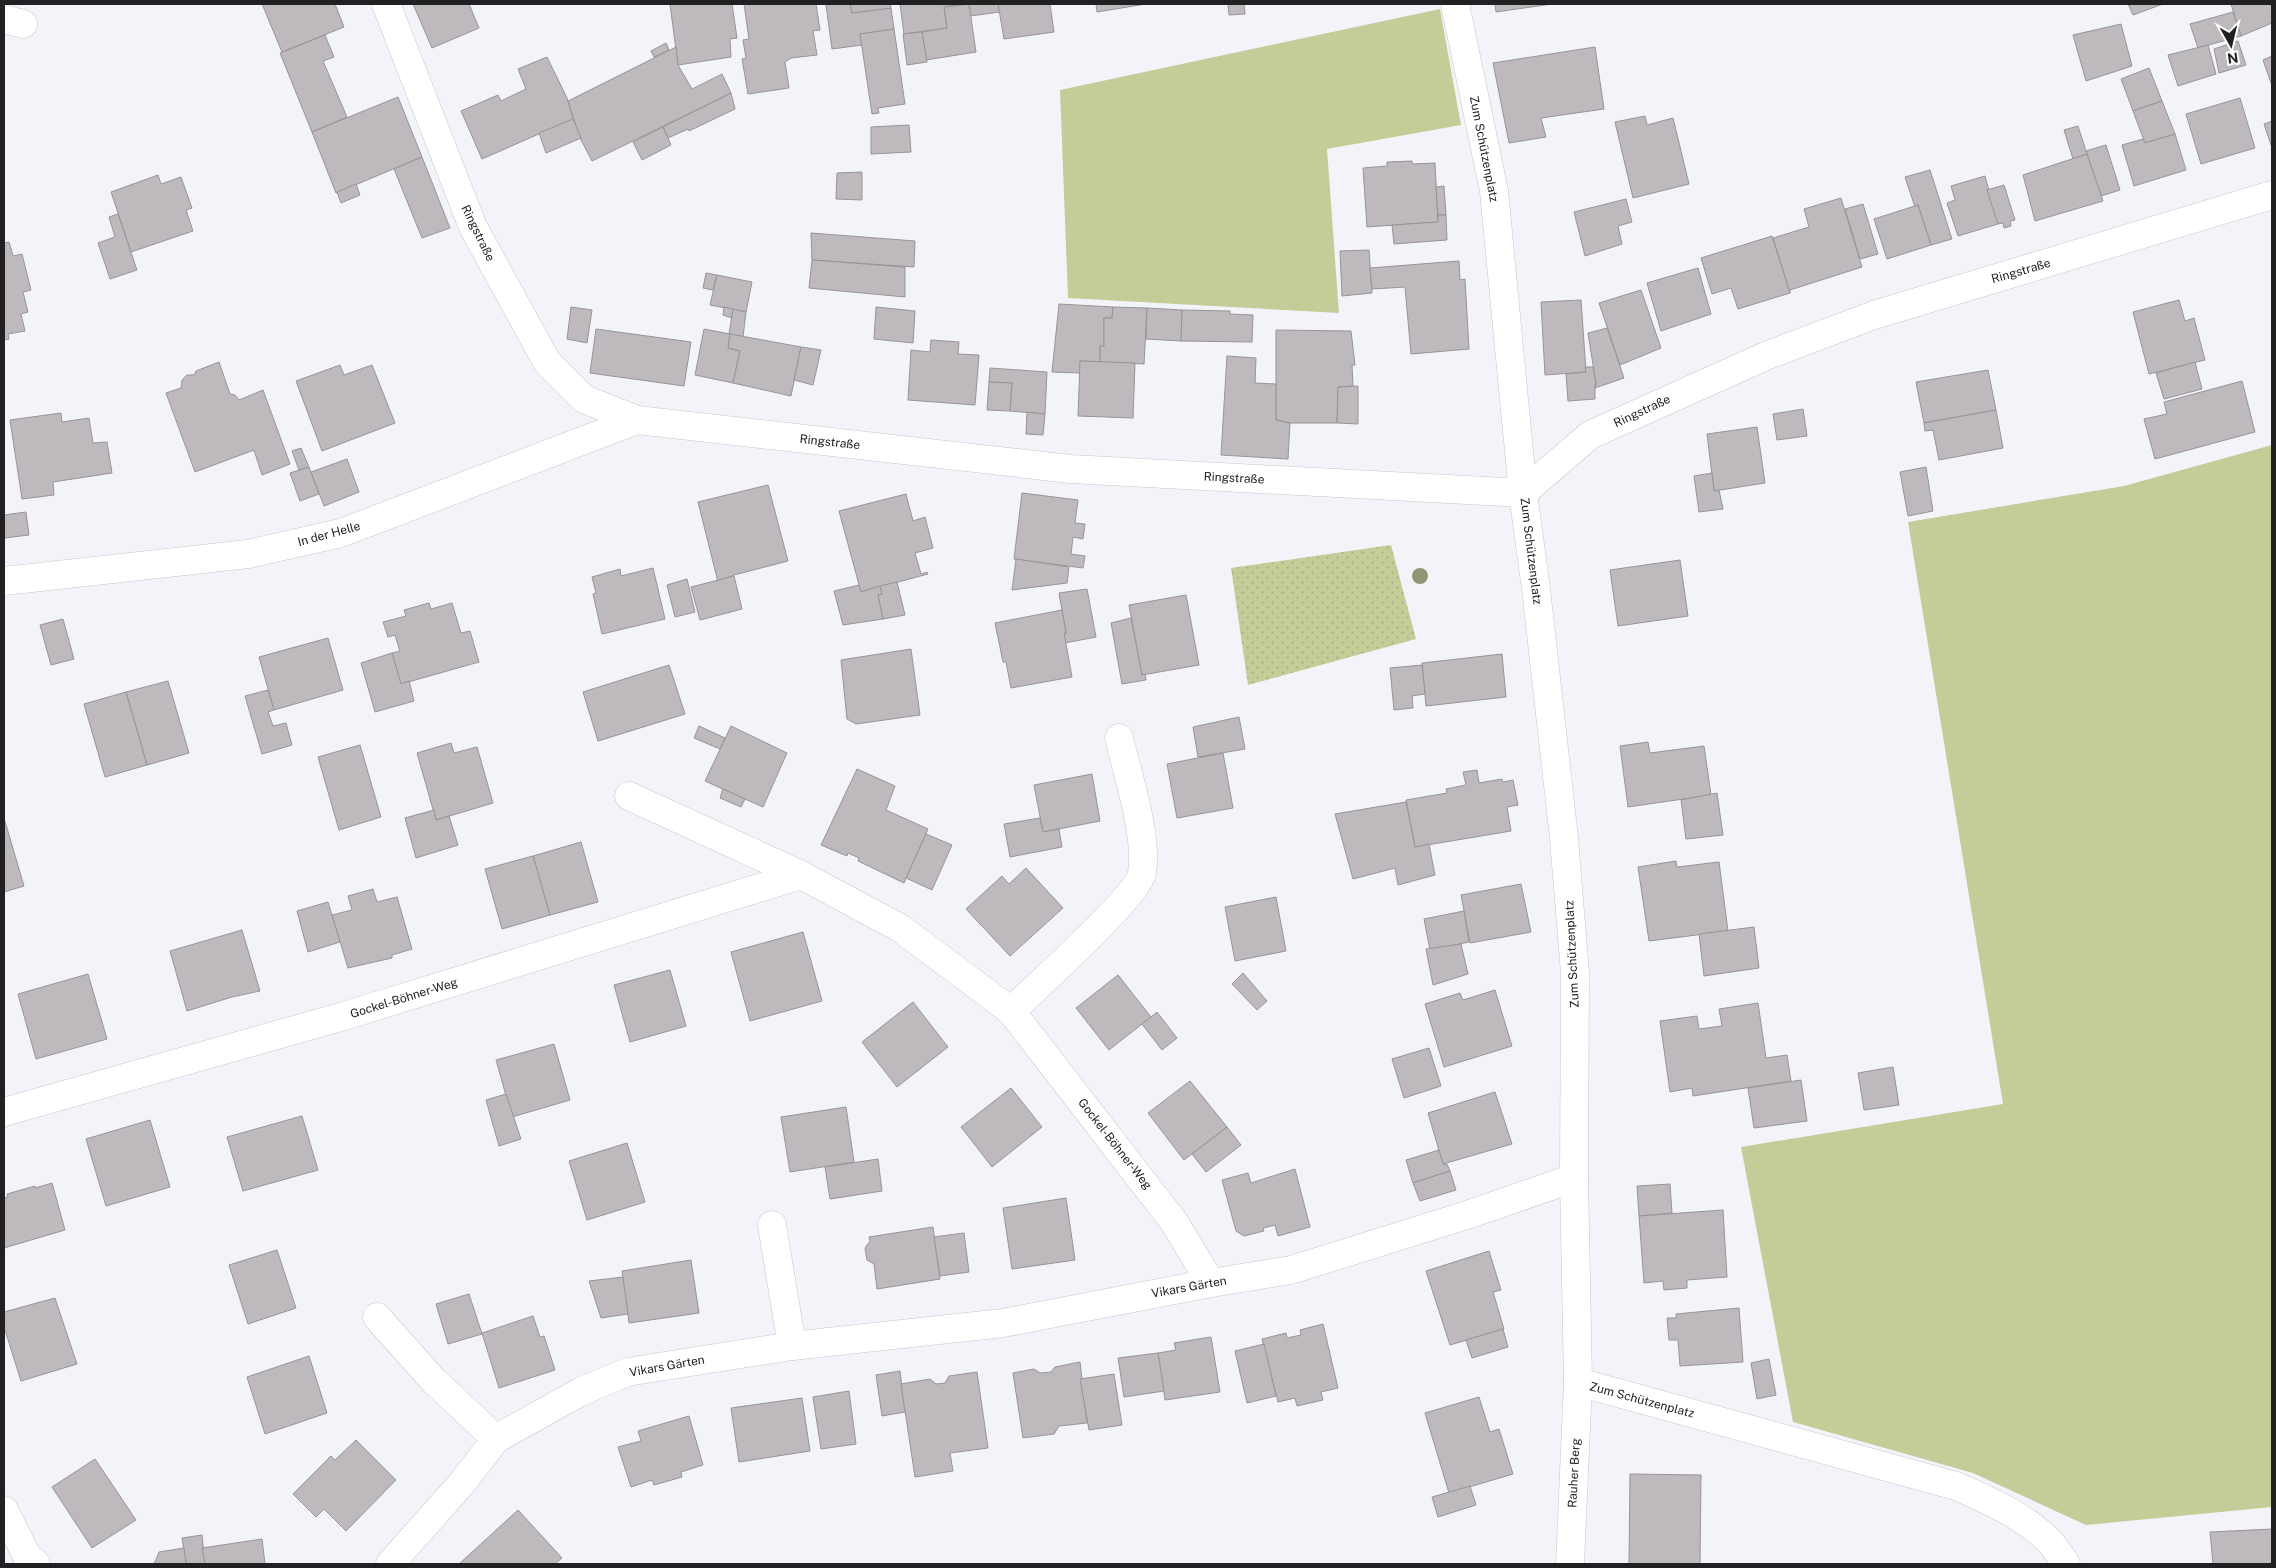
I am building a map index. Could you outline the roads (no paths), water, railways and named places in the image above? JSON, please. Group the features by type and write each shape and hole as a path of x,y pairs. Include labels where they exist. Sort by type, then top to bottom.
{"street":[{"name":"Ringstraße","path":"386,4 473,227 547,362 584,400 637,420 1071,469 1523,493 1590,435 1816,335 1874,315 2272,195"},
{"name":"Zum Schützenplatz","path":"1455,4 1494,191 1523,493 1536,589 1564,838 1575,973 1574,1178 1578,1382 1956,1486 1990,1501 2022,1520 2049,1542 2066,1564"},
{"name":"In der Helle","path":"4,581 248,554 341,533 637,420"},
{"path":"1011,1011 1124,901 1142,875 1143,851 1140,828 1119,738"},
{"name":"Gockel-Böhner-Weg","path":"629,796 801,875 900,928 1011,1011 1174,1222 1211,1283"},
{"name":"Gockel-Böhner-Weg","path":"4,1112 344,1016 801,875"},
{"name":"Vikars Gärten","path":"390,1564 462,1483 496,1439 580,1392 627,1372 792,1346 1003,1323 1211,1283 1291,1270 1467,1215 1574,1178"},
{"path":"772,1225 792,1346"},
{"path":"377,1317 433,1380 496,1439"},
{"name":"Rauher Berg","path":"1570,1564 1578,1382"},
{"path":"4,1510 27,1556 36,1564"}]}
